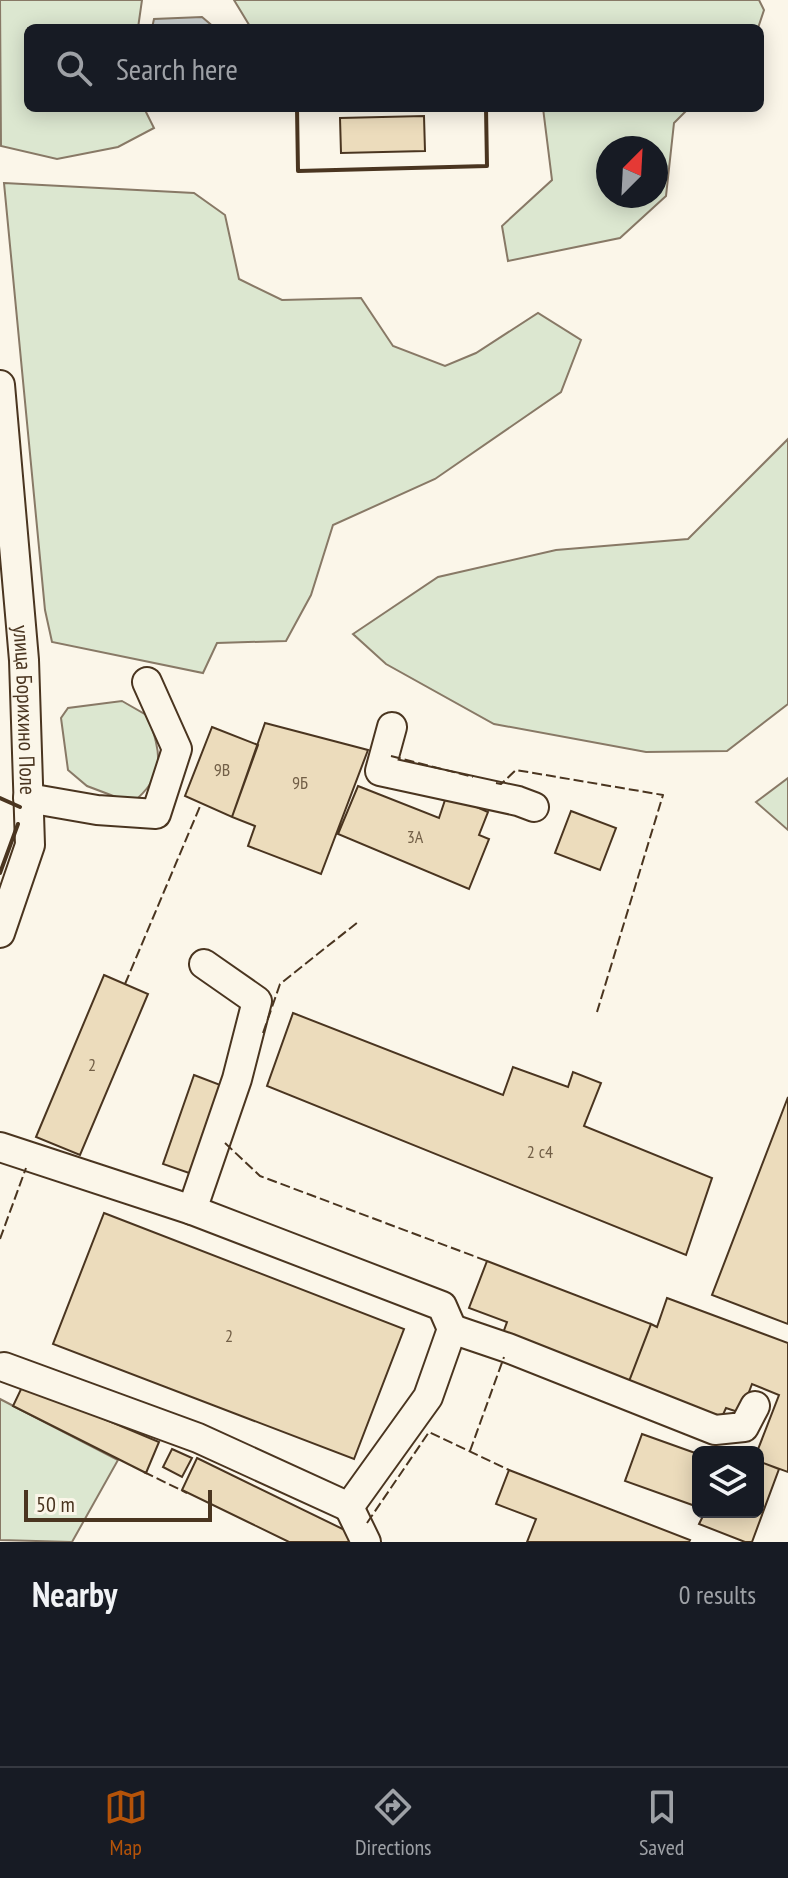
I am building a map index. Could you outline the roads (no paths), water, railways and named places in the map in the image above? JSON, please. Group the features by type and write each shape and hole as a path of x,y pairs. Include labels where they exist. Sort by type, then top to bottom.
{"street":[{"name":"улица Борихино Поле","path":"0,385 24,660 30,845 0,933"},
{"path":"28,798 97,810 156,814 177,749 147,682"},
{"path":"392,727 380,771 534,807"},
{"path":"192,1210 237,1079 257,1001 204,964"},
{"path":"0,1147 192,1210 442,1306 452,1329 428,1397 349,1507"},
{"path":"452,1329 715,1430 744,1427 755,1406"},
{"path":"4,1367 198,1438 349,1507 366,1542"}]}
